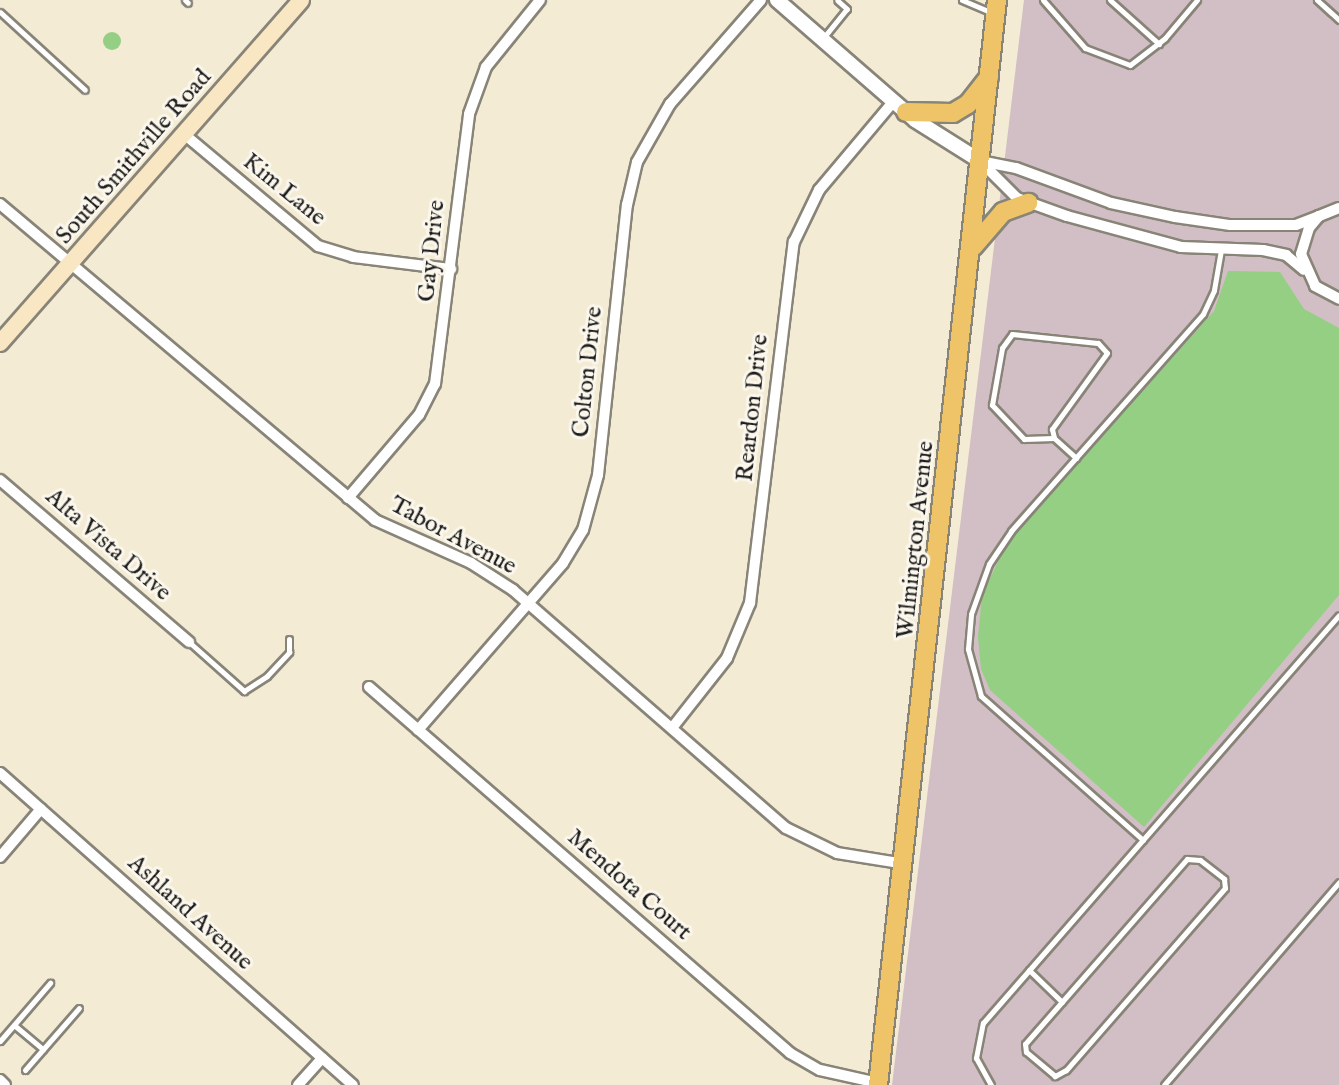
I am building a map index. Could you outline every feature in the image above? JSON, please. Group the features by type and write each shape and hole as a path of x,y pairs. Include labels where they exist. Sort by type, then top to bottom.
{"main road":[{"name":"South Smithville Road","path":"0,344 302,0"},
{"name":"Wilmington Avenue","path":"878,1084 905,864 997,7"},
{"path":"899,107 953,113 968,104 989,77"},
{"path":"971,250 985,228 1003,212 1028,202"}],"street":[{"name":"Gay Drive","path":"348,498 419,415 435,384 465,136 476,91 503,42 540,0"},
{"name":"Colton Drive","path":"418,730 575,546 595,492 626,205 637,162 670,104 761,0"},
{"path":"777,0 899,107 980,161 1017,198 1119,234 1181,247 1263,250 1286,255 1304,270 1315,286 1339,299"},
{"name":"Reardon Drive","path":"672,728 727,658 750,603 794,242 819,190 899,107"},
{"name":"Kim Lane","path":"184,134 318,246 353,257 451,269"},
{"path":"980,161 1016,168 1111,203 1175,217 1230,225 1296,225 1339,208"},
{"name":"Tabor Avenue","path":"0,204 348,498 389,528 494,576 802,838 837,853 905,864"},
{"path":"1304,270 1304,238 1319,216"},
{"name":"Alta Vista Drive","path":"0,480 189,642"},
{"name":"Mendota Court","path":"369,687 790,1053 830,1073 878,1084"},
{"name":"Ashland Avenue","path":"0,773 353,1085"},
{"path":"0,857 41,809"},
{"path":"298,1085 322,1058"},
{"path":"0,1080 5,1085"}],"lane":[{"path":"822,39 847,9 836,0"},
{"path":"962,0 997,7"},
{"path":"1042,0 1069,34 1104,58 1130,65 1159,44 1197,0"},
{"path":"1110,0 1159,44"},
{"path":"1317,0 1339,20"},
{"path":"0,12 85,90"},
{"path":"1143,840 990,707 981,696 968,649 971,614 989,564 1011,531 1203,314 1214,290 1221,250"},
{"path":"1054,438 1055,420 1107,353 1098,343 1012,334 1002,348 992,405 1024,439 1054,438 1076,458"},
{"path":"991,1085 976,1058 979,1032 1029,970 1339,615"},
{"path":"189,642 244,691 267,677 289,652 289,639"},
{"path":"1187,859 1200,860 1223,879 1225,888 1066,1070 1055,1076 1026,1052 1025,1044 1062,1002 1187,859"},
{"path":"1164,1085 1339,882"},
{"path":"1029,970 1062,1002"},
{"path":"0,1041 50,983"},
{"path":"24,1070 79,1008"},
{"path":"14,1025 43,1049"}],"shaded area":[{"path":"1024,0 1339,0 1339,1085 892,1085"}],"green space":[{"path":"112,32 118,35 121,41 118,47 112,50 106,47 103,41 106,35"},
{"path":"1228,271 1280,272 1304,309 1339,328 1339,595 1144,827 990,690 981,669 978,637 982,595 1007,543 1214,311"}]}
